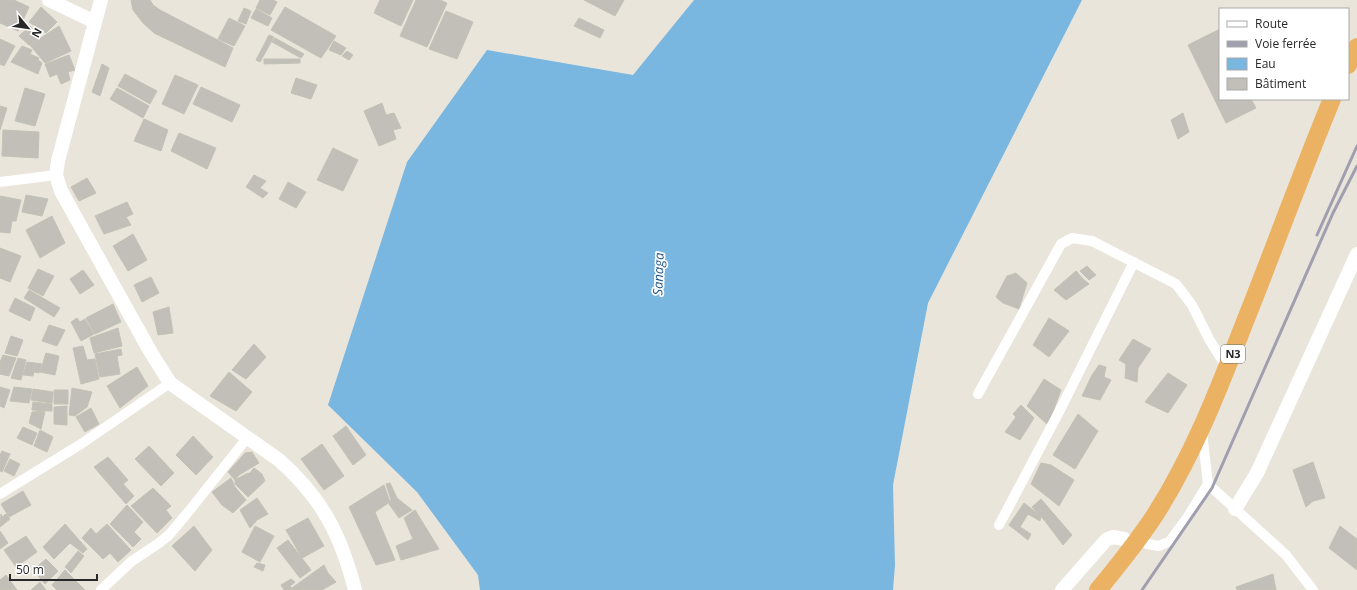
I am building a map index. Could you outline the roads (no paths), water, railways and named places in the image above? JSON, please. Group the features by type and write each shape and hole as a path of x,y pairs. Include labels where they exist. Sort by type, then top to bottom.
{"highway":[{"path":"1349,63 1357,47"},
{"name":"N3","path":"1098,590 1122,561 1153,517 1175,481 1202,428 1227,368 1332,100"}],"street":[{"path":"49,0 95,22"},
{"path":"101,0 58,161 56,175 61,191 150,351 170,383 279,460 312,493 334,529 350,570 355,590"},
{"path":"0,182 56,175"},
{"path":"978,394 1061,244 1072,238 1092,241 1176,284 1192,305 1210,340 1227,368"},
{"path":"1235,509 1257,473 1357,254"},
{"path":"999,525 1059,412 1134,262"},
{"path":"0,494 82,444 170,383"},
{"path":"1147,544 1159,546 1170,541 1208,484 1202,428"},
{"path":"100,590 132,561 169,535 247,438"},
{"path":"1208,484 1286,555 1314,590"},
{"path":"1062,590 1106,540 1113,537 1124,539"}],"water":[{"name":"Sanaga","path":"694,0 1082,0 928,303 893,485 895,565 893,590 480,590 478,575 417,492 328,405 407,162 487,50 633,75"}],"railway":[{"path":"1317,235 1357,146"},
{"path":"1142,590 1212,488 1333,213 1357,166"}]}
